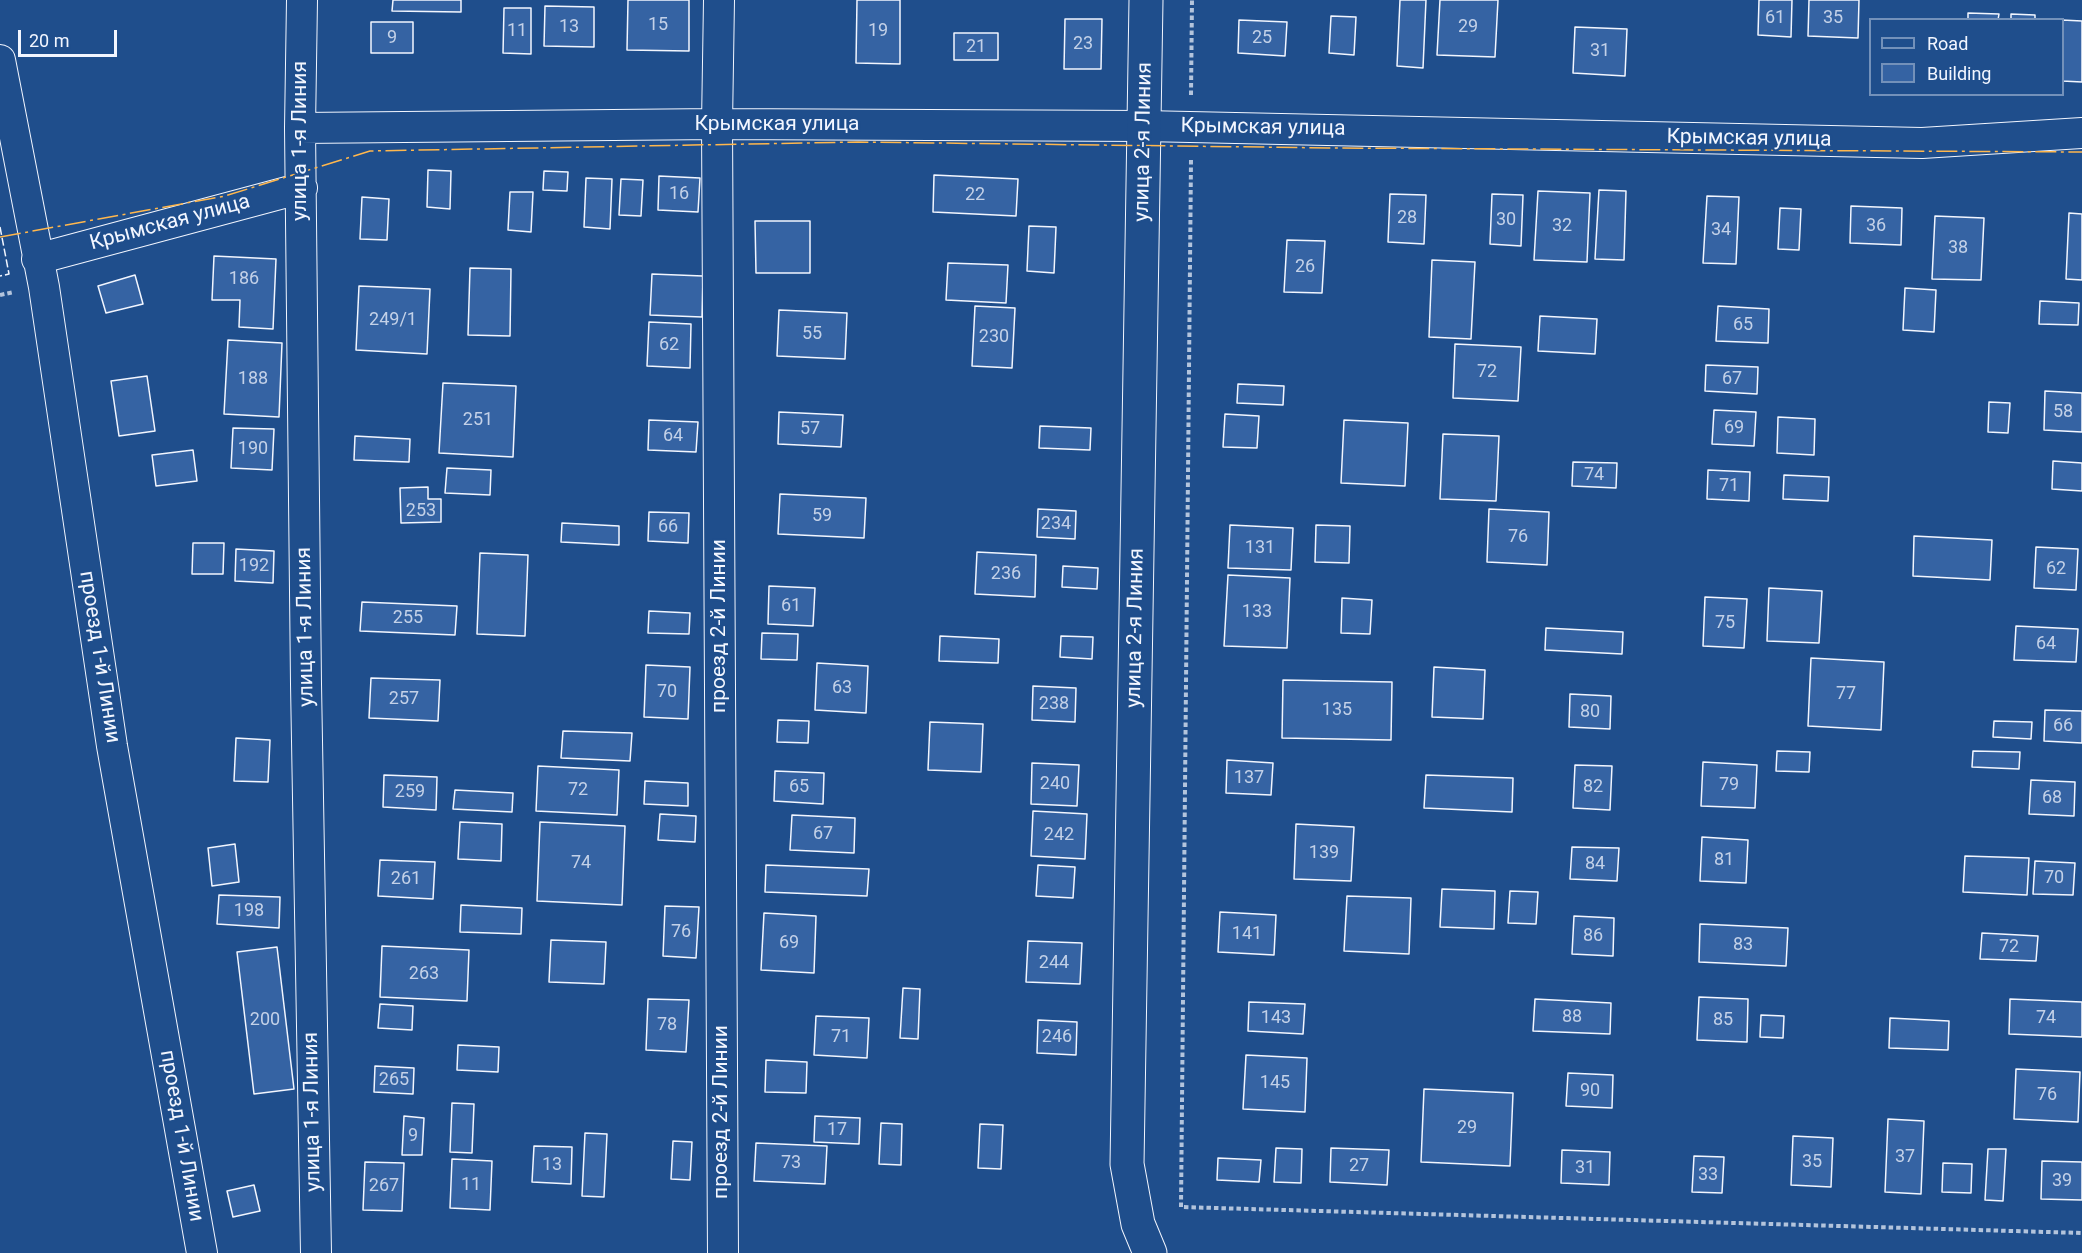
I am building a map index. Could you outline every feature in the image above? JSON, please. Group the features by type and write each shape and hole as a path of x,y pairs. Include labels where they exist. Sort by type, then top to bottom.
{"street":[{"name":"улица 1-я Линия","path":"302,0 300,128 306,708 316,1253"},
{"name":"проезд 2-й Линии","path":"719,0 717,124 723,1253"},
{"name":"улица 2-я Линия","path":"1146,0 1127,1164 1138,1224 1149,1253"},
{"name":"проезд 1-й Линии","path":"0,60 44,287 112,746 202,1253"},
{"name":"Крымская улица","path":"300,128 717,124 1191,126 1922,143 2082,133"},
{"name":"Крымская улица","path":"38,259 302,188"}],"path":[{"path":"1192,0 1181,1207 2082,1233"}],"building":[{"path":"393,0 461,0 461,12 392,11"},
{"path":"628,0 689,0 689,51 627,50"},
{"path":"857,0 900,0 900,64 856,63"},
{"path":"1400,0 1426,0 1423,68 1397,66"},
{"path":"1440,0 1498,0 1495,57 1437,55"},
{"path":"1759,0 1792,0 1791,37 1758,35"},
{"path":"1809,0 1859,0 1858,38 1808,36"},
{"path":"545,6 594,7 594,47 544,46"},
{"path":"504,8 531,8 531,54 503,53"},
{"path":"1968,13 1999,14 1998,18 1968,18"},
{"path":"2011,14 2035,15 2035,18 2011,18"},
{"path":"1331,16 1356,17 1354,55 1329,53"},
{"path":"1065,19 1102,19 1101,69 1064,69"},
{"path":"1239,20 1287,22 1285,56 1238,53"},
{"path":"2064,20 2082,21 2082,82 2064,81"},
{"path":"371,22 413,22 413,53 371,53"},
{"path":"1575,27 1627,29 1625,76 1573,73"},
{"path":"954,33 998,33 998,60 954,60"},
{"path":"428,170 451,171 450,209 427,207"},
{"path":"544,171 568,172 567,191 543,190"},
{"path":"934,175 1018,179 1016,216 933,212"},
{"path":"659,176 700,178 698,212 658,210"},
{"path":"586,178 612,179 610,229 584,227"},
{"path":"621,179 643,180 641,216 619,215"},
{"path":"1599,190 1626,191 1624,260 1595,259"},
{"path":"1538,191 1590,193 1587,262 1534,260"},
{"path":"510,192 533,192 531,232 508,230"},
{"path":"1390,194 1426,195 1424,244 1388,242"},
{"path":"1492,194 1523,195 1521,246 1490,244"},
{"path":"1707,196 1739,197 1736,264 1703,263"},
{"path":"362,197 389,199 387,240 360,239"},
{"path":"1851,206 1902,208 1901,245 1850,243"},
{"path":"1780,208 1801,209 1799,250 1778,249"},
{"path":"2069,213 2082,214 2082,280 2066,279"},
{"path":"1935,216 1984,218 1981,280 1932,279"},
{"path":"755,221 810,221 810,273 756,273"},
{"path":"1029,226 1056,227 1054,273 1027,271"},
{"path":"1287,240 1325,241 1322,293 1284,292"},
{"path":"214,256 276,259 273,329 239,327 240,300 212,300"},
{"path":"1432,260 1475,262 1471,339 1429,337"},
{"path":"948,263 1008,265 1006,303 946,300"},
{"path":"470,268 511,269 510,336 468,335"},
{"path":"652,274 703,276 702,317 650,315"},
{"path":"135,275 143,304 106,313 98,286"},
{"path":"359,286 430,289 427,354 356,350"},
{"path":"1905,288 1936,290 1934,332 1903,330"},
{"path":"2040,301 2079,303 2078,325 2039,324"},
{"path":"975,306 1015,308 1012,368 972,366"},
{"path":"1718,306 1769,309 1768,343 1716,341"},
{"path":"779,310 847,313 845,359 777,356"},
{"path":"1540,316 1597,319 1595,354 1538,351"},
{"path":"649,322 691,324 690,368 647,366"},
{"path":"228,340 282,343 279,417 224,414"},
{"path":"1455,344 1521,347 1518,401 1453,398"},
{"path":"1706,365 1758,367 1757,394 1705,391"},
{"path":"147,376 155,431 119,436 111,381"},
{"path":"443,383 516,386 513,457 439,453"},
{"path":"1238,384 1284,386 1283,405 1237,403"},
{"path":"2045,391 2082,393 2082,432 2044,430"},
{"path":"1989,402 2010,403 2008,433 1988,432"},
{"path":"1714,410 1756,412 1754,446 1712,444"},
{"path":"779,412 843,415 841,447 778,444"},
{"path":"1225,414 1259,416 1257,448 1223,447"},
{"path":"1778,417 1815,419 1814,455 1777,453"},
{"path":"649,420 698,422 696,452 648,450"},
{"path":"1344,420 1408,423 1405,486 1341,483"},
{"path":"1040,426 1091,428 1090,450 1039,448"},
{"path":"233,428 274,429 272,470 231,468"},
{"path":"1443,434 1499,436 1496,501 1440,499"},
{"path":"355,436 410,439 409,462 354,460"},
{"path":"193,450 197,481 156,486 152,455"},
{"path":"2053,461 2082,463 2082,491 2052,489"},
{"path":"1573,462 1617,463 1616,488 1572,486"},
{"path":"447,468 491,470 490,495 445,493"},
{"path":"1708,470 1750,472 1749,501 1707,499"},
{"path":"1784,475 1829,477 1828,501 1783,499"},
{"path":"428,487 428,499 441,499 441,522 401,523 400,488"},
{"path":"780,494 866,498 864,538 778,534"},
{"path":"1038,509 1076,511 1075,539 1037,537"},
{"path":"1489,509 1549,512 1547,565 1487,562"},
{"path":"649,512 689,513 688,543 648,541"},
{"path":"562,523 619,526 619,545 561,542"},
{"path":"1230,525 1293,528 1291,570 1228,568"},
{"path":"1316,525 1350,526 1349,563 1315,562"},
{"path":"1914,536 1992,540 1990,580 1913,576"},
{"path":"193,543 224,543 223,574 192,574"},
{"path":"2036,547 2078,549 2076,590 2034,588"},
{"path":"236,549 274,551 273,583 235,581"},
{"path":"977,552 1036,555 1035,597 975,594"},
{"path":"480,553 528,555 525,636 477,634"},
{"path":"1063,566 1098,568 1097,589 1062,587"},
{"path":"1228,575 1290,578 1287,648 1224,646"},
{"path":"769,586 815,588 813,626 768,624"},
{"path":"1769,588 1822,591 1819,643 1767,641"},
{"path":"1705,597 1747,599 1744,648 1703,646"},
{"path":"1342,598 1372,600 1370,634 1341,633"},
{"path":"362,602 457,606 455,635 360,631"},
{"path":"649,611 690,613 689,634 648,633"},
{"path":"2016,626 2078,629 2076,662 2014,660"},
{"path":"1546,628 1623,632 1622,654 1545,650"},
{"path":"762,633 798,634 797,660 761,659"},
{"path":"940,636 999,639 998,663 939,661"},
{"path":"1061,636 1093,637 1092,659 1060,657"},
{"path":"1811,658 1884,662 1881,730 1808,726"},
{"path":"817,663 868,666 866,713 815,710"},
{"path":"646,665 690,667 688,719 644,717"},
{"path":"1434,667 1485,670 1483,719 1432,717"},
{"path":"371,678 440,680 438,721 369,718"},
{"path":"1283,680 1392,682 1391,740 1282,738"},
{"path":"1033,686 1076,688 1075,722 1032,720"},
{"path":"1570,694 1611,696 1610,729 1569,727"},
{"path":"2045,710 2082,711 2082,743 2044,741"},
{"path":"778,720 809,721 808,743 777,742"},
{"path":"1994,721 2032,722 2031,739 1993,737"},
{"path":"930,722 983,724 981,772 928,770"},
{"path":"563,731 632,733 630,761 561,758"},
{"path":"236,738 270,740 268,782 234,781"},
{"path":"1777,751 1810,752 1809,772 1776,771"},
{"path":"1973,751 2020,752 2019,769 1972,767"},
{"path":"1227,760 1273,763 1271,795 1226,793"},
{"path":"1703,762 1757,765 1755,808 1701,806"},
{"path":"1032,763 1079,765 1077,806 1031,804"},
{"path":"1575,765 1612,766 1610,810 1573,808"},
{"path":"538,766 619,770 617,815 536,811"},
{"path":"775,771 824,773 823,804 774,801"},
{"path":"384,775 437,777 436,810 383,807"},
{"path":"1426,775 1513,778 1512,812 1424,808"},
{"path":"2031,780 2075,782 2074,816 2029,814"},
{"path":"645,781 688,783 688,806 644,804"},
{"path":"455,790 513,793 512,812 453,809"},
{"path":"1033,811 1087,814 1085,859 1031,856"},
{"path":"660,814 696,816 695,842 658,840"},
{"path":"792,815 855,818 854,853 790,850"},
{"path":"460,822 502,824 501,861 458,859"},
{"path":"540,822 625,826 622,905 537,901"},
{"path":"1296,824 1354,827 1351,881 1294,879"},
{"path":"1702,837 1748,840 1746,883 1700,881"},
{"path":"235,844 239,882 212,886 208,848"},
{"path":"1572,847 1619,848 1617,881 1570,879"},
{"path":"1965,856 2029,858 2027,895 1963,892"},
{"path":"380,860 435,862 433,899 378,896"},
{"path":"2035,861 2075,863 2073,895 2033,894"},
{"path":"766,865 869,869 867,896 765,892"},
{"path":"1038,865 1075,867 1073,898 1036,896"},
{"path":"1442,889 1495,891 1494,929 1440,927"},
{"path":"1510,891 1538,892 1536,924 1508,923"},
{"path":"219,895 280,897 279,928 217,924"},
{"path":"1347,896 1411,898 1409,954 1344,951"},
{"path":"461,905 522,908 521,934 460,932"},
{"path":"665,906 699,907 696,958 663,956"},
{"path":"1220,912 1276,915 1274,955 1218,952"},
{"path":"764,913 816,916 814,973 761,970"},
{"path":"1574,916 1614,918 1613,956 1572,954"},
{"path":"1700,924 1788,928 1786,966 1699,962"},
{"path":"1982,933 2038,936 2036,961 1980,959"},
{"path":"551,940 606,942 604,984 549,982"},
{"path":"1028,941 1082,943 1080,984 1026,982"},
{"path":"382,946 469,950 467,1001 380,997"},
{"path":"277,947 294,1089 254,1094 237,952"},
{"path":"903,988 920,989 918,1039 900,1038"},
{"path":"1699,997 1748,999 1747,1042 1697,1040"},
{"path":"648,999 689,1000 686,1052 646,1050"},
{"path":"1535,999 1611,1003 1610,1034 1533,1031"},
{"path":"2010,999 2082,1002 2082,1037 2009,1034"},
{"path":"1249,1002 1305,1004 1303,1034 1248,1031"},
{"path":"380,1004 413,1006 412,1030 378,1028"},
{"path":"1761,1015 1784,1016 1783,1038 1760,1037"},
{"path":"816,1016 869,1018 867,1058 814,1055"},
{"path":"1890,1018 1949,1021 1948,1050 1889,1048"},
{"path":"1038,1020 1077,1022 1076,1055 1037,1053"},
{"path":"458,1045 499,1047 498,1072 457,1070"},
{"path":"1246,1055 1307,1058 1305,1112 1243,1109"},
{"path":"766,1060 807,1062 806,1093 765,1092"},
{"path":"375,1066 414,1068 413,1094 374,1092"},
{"path":"2016,1069 2080,1072 2078,1122 2014,1119"},
{"path":"1568,1073 1613,1075 1612,1108 1566,1106"},
{"path":"1424,1089 1513,1093 1510,1166 1421,1162"},
{"path":"452,1103 474,1104 472,1153 450,1152"},
{"path":"404,1116 424,1118 422,1155 402,1155"},
{"path":"815,1116 860,1118 859,1144 814,1142"},
{"path":"1888,1119 1924,1121 1921,1194 1885,1192"},
{"path":"881,1123 902,1124 901,1165 879,1164"},
{"path":"980,1124 1003,1125 1001,1169 978,1168"},
{"path":"585,1133 607,1134 604,1197 582,1196"},
{"path":"1793,1136 1833,1138 1831,1187 1791,1185"},
{"path":"673,1141 692,1142 690,1180 671,1179"},
{"path":"756,1143 827,1146 825,1184 754,1181"},
{"path":"534,1146 572,1147 571,1184 532,1182"},
{"path":"1276,1148 1302,1149 1301,1183 1274,1182"},
{"path":"1331,1148 1389,1150 1387,1185 1330,1182"},
{"path":"1988,1149 2006,1149 2003,1201 1985,1200"},
{"path":"1562,1150 1610,1152 1609,1185 1561,1183"},
{"path":"1694,1156 1724,1157 1722,1193 1692,1192"},
{"path":"1218,1158 1261,1160 1259,1182 1217,1180"},
{"path":"452,1159 492,1161 490,1210 450,1208"},
{"path":"2042,1161 2082,1162 2082,1200 2041,1199"},
{"path":"365,1162 404,1163 402,1211 363,1210"},
{"path":"1943,1163 1972,1164 1971,1193 1942,1192"},
{"path":"254,1185 260,1211 233,1217 227,1191"}],"fence":[{"path":"0,227 9,274 0,276"}],"power":[{"path":"0,237 225,196 370,151 858,142 1334,148 2082,152"}]}
